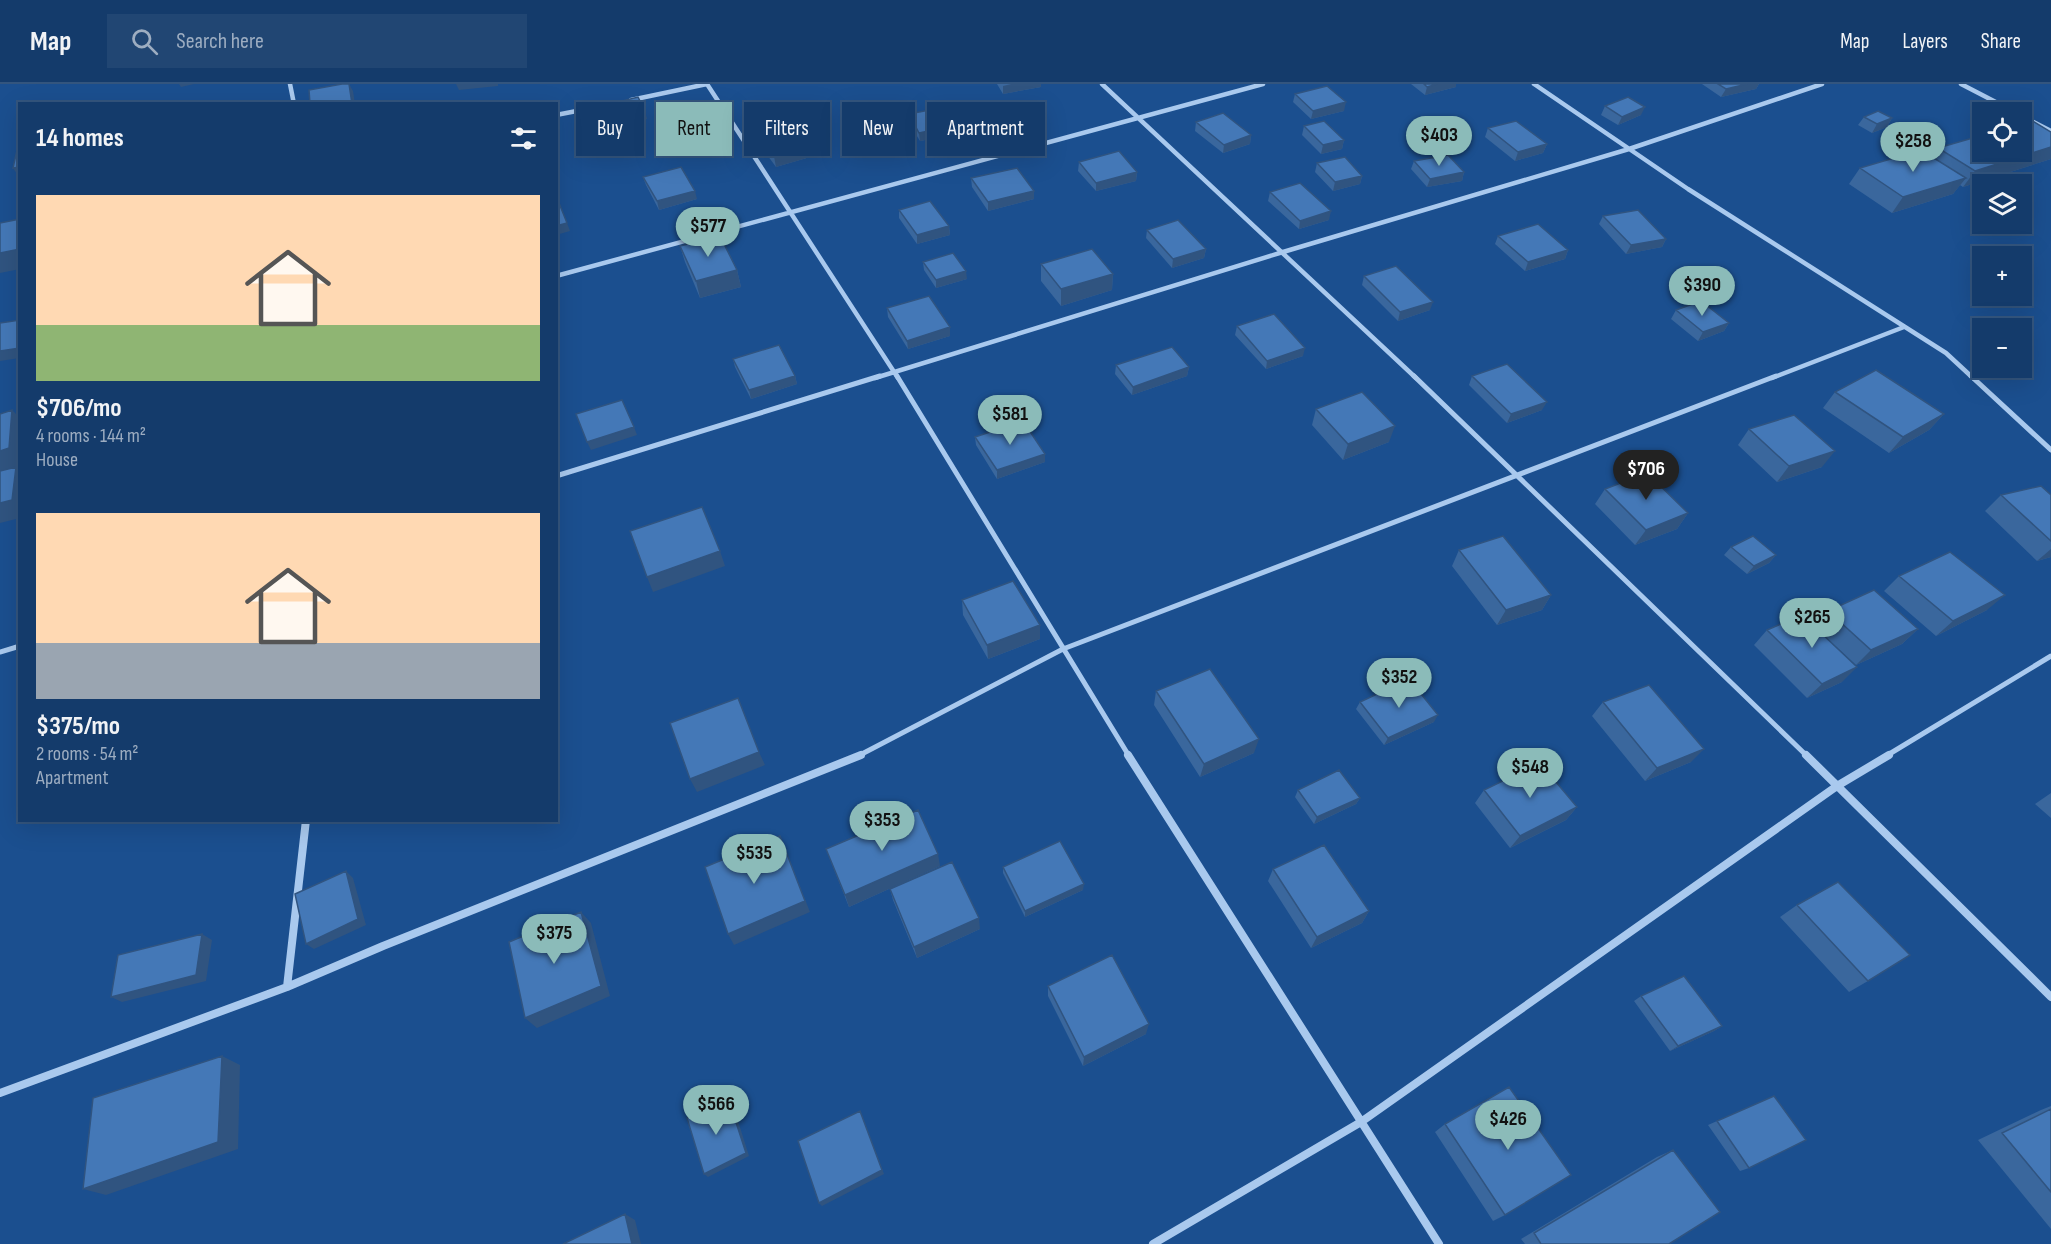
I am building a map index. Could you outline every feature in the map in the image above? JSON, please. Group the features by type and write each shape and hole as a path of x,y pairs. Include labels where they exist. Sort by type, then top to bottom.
{"street":[{"path":"291,84 294,102"},
{"path":"558,115 707,84 895,372 1063,649 1439,1244"},
{"path":"1102,84 1516,474 2051,997"},
{"path":"558,275 1263,84"},
{"path":"1534,84 1629,149 1946,353 2051,450"},
{"path":"558,475 1282,252 1629,149 1822,84"},
{"path":"1961,84 1996,102"},
{"path":"2032,121 2051,131"},
{"path":"0,1093 287,987 383,946 856,757 1063,649 1904,327"},
{"path":"0,652 18,647"},
{"path":"1153,1244 1361,1122 1837,786 2051,656"},
{"path":"287,987 306,822"}],"building":[{"path":"349,84 352,102 310,102 309,90"},
{"path":"1718,84 1747,84 1726,89"},
{"path":"1327,86 1346,102 1313,111 1295,94"},
{"path":"638,97 640,102 618,102"},
{"path":"1628,97 1645,107 1622,117 1605,106"},
{"path":"927,110 927,131 919,133 915,125 915,113"},
{"path":"1878,111 1892,118 1877,124 1864,117"},
{"path":"1223,113 1251,135 1224,145 1196,122"},
{"path":"1324,121 1344,140 1323,145 1304,126"},
{"path":"1516,121 1547,144 1518,152 1488,128"},
{"path":"2032,121 2051,132 2051,147 2032,153"},
{"path":"1972,138 1972,162 2004,162 1975,171 1938,148"},
{"path":"17,150 18,167 13,168"},
{"path":"1921,150 1966,178 1903,197 1860,168"},
{"path":"1119,151 1137,172 1096,183 1079,162"},
{"path":"1448,155 1464,172 1430,179 1414,161"},
{"path":"1345,157 1362,176 1335,182 1317,163"},
{"path":"681,167 695,191 657,201 643,177"},
{"path":"1017,168 1034,191 988,202 971,178"},
{"path":"1300,183 1331,211 1300,221 1270,192"},
{"path":"930,201 949,226 917,235 899,210"},
{"path":"558,203 567,223 558,225"},
{"path":"1638,210 1666,239 1631,245 1603,216"},
{"path":"18,219 18,249 0,253 0,223"},
{"path":"1178,220 1206,249 1173,259 1147,230"},
{"path":"1538,224 1568,250 1528,262 1498,236"},
{"path":"720,236 737,270 696,281 680,246"},
{"path":"1092,249 1113,274 1061,289 1041,264"},
{"path":"953,253 966,271 936,280 923,262"},
{"path":"1396,266 1433,302 1400,312 1364,276"},
{"path":"929,296 950,327 907,341 887,308"},
{"path":"1701,301 1729,323 1703,332 1676,310"},
{"path":"1274,314 1305,348 1267,361 1237,326"},
{"path":"18,320 18,348 0,351 0,323"},
{"path":"779,345 795,376 749,390 733,359"},
{"path":"1172,347 1189,367 1133,387 1116,365"},
{"path":"1507,364 1547,402 1511,414 1472,376"},
{"path":"1876,370 1944,414 1903,437 1835,392"},
{"path":"1362,392 1395,426 1348,444 1316,409"},
{"path":"622,400 634,427 587,442 576,414"},
{"path":"12,410 9,448 0,451 0,414"},
{"path":"1794,415 1835,451 1789,466 1749,429"},
{"path":"1023,421 1045,454 997,470 975,437"},
{"path":"16,467 12,500 0,503 0,471"},
{"path":"1647,473 1688,513 1646,530 1605,489"},
{"path":"2041,486 2051,495 2051,541 2001,495"},
{"path":"702,507 720,551 647,577 630,531"},
{"path":"1503,536 1551,595 1506,610 1459,550"},
{"path":"1753,536 1776,555 1754,566 1731,547"},
{"path":"1950,552 2005,595 1953,621 1899,576"},
{"path":"1013,581 1040,625 987,645 962,600"},
{"path":"1874,590 1918,629 1871,650 1828,611"},
{"path":"1802,615 1857,667 1822,684 1767,630"},
{"path":"1210,669 1259,739 1204,764 1156,691"},
{"path":"1409,679 1438,715 1388,738 1360,702"},
{"path":"1649,685 1704,749 1657,768 1603,702"},
{"path":"738,698 759,752 690,779 670,723"},
{"path":"1540,763 1577,807 1520,836 1484,790"},
{"path":"1339,770 1360,798 1317,817 1298,790"},
{"path":"918,810 938,854 845,895 826,849"},
{"path":"780,836 805,901 728,934 705,867"},
{"path":"1060,841 1084,884 1025,911 1003,867"},
{"path":"1324,845 1369,911 1317,937 1273,869"},
{"path":"952,862 979,918 914,947 890,889"},
{"path":"346,871 358,919 306,944 295,894"},
{"path":"1838,882 1910,955 1868,981 1797,905"},
{"path":"581,912 601,986 525,1018 509,942"},
{"path":"202,934 196,975 111,997 118,955"},
{"path":"1112,955 1149,1024 1084,1057 1048,986"},
{"path":"1684,976 1722,1026 1678,1046 1641,996"},
{"path":"222,1056 218,1142 83,1189 93,1098"},
{"path":"1509,1087 1571,1175 1505,1215 1445,1124"},
{"path":"1774,1096 1806,1140 1749,1168 1717,1121"},
{"path":"728,1098 746,1153 704,1174 687,1118"},
{"path":"2051,1109 2051,1192 2002,1133"},
{"path":"860,1111 882,1170 819,1203 798,1141"},
{"path":"1673,1150 1720,1212 1669,1244 1541,1244 1534,1233"},
{"path":"625,1214 632,1244 563,1244"}]}
